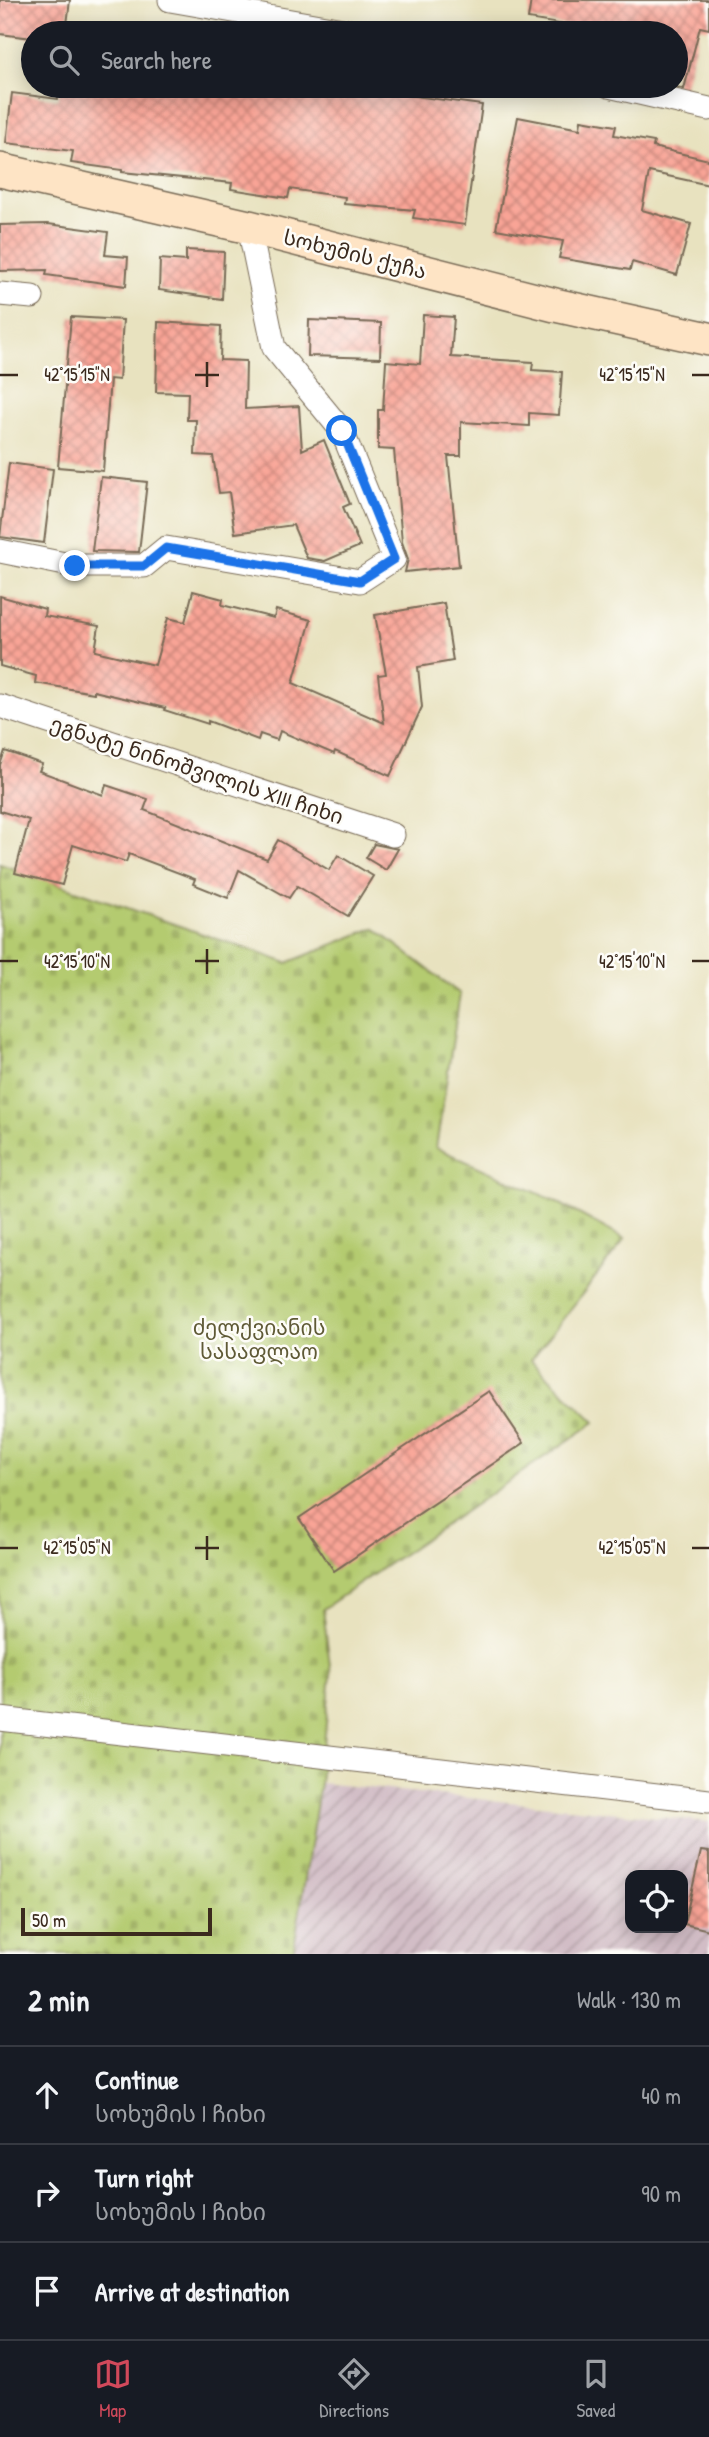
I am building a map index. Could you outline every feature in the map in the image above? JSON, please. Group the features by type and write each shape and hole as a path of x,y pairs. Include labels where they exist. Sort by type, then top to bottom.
{"street":[{"path":"170,0 291,21"},
{"path":"661,98 709,109"},
{"name":"სოხუმის ქუჩა","path":"0,170 249,227 555,305 709,339"},
{"path":"0,551 75,566 144,566 166,548 360,581 394,559 342,431 274,348 249,227"},
{"path":"0,294 32,297"},
{"name":"ეგნატე ნინოშვილის XIII ჩიხი","path":"0,706 393,835"},
{"path":"0,1719 709,1801"}],"shaded area":[{"path":"320,1783 709,1822 709,1954 293,1954"}],"green space":[{"name":"ძელქვიანის სასაფლაო","path":"0,864 287,963 374,928 460,994 436,1148 553,1200 625,1239 531,1360 595,1422 323,1609 331,1674 320,1783 293,1954 0,1954"}],"building":[{"path":"0,0 70,0 67,21 21,21 21,37 0,34"},
{"path":"531,0 709,0 709,29 700,27 688,74 688,21 528,19"},
{"path":"12,93 21,94 21,98 429,98 482,105 465,225 413,218 415,210 344,204 345,197 290,189 288,198 231,189 232,183 122,172 71,163 73,151 6,143"},
{"path":"518,117 580,129 581,120 616,126 614,135 654,142 653,147 709,160 709,185 649,172 642,210 691,224 677,275 632,262 630,270 559,258 563,241 496,229"},
{"path":"48,224 108,232 105,255 128,257 126,286 46,275 47,270 0,271 0,225"},
{"path":"186,250 224,252 222,299 159,290 160,259 186,261"},
{"path":"423,315 454,317 451,357 533,362 532,370 562,372 559,415 529,413 529,426 461,422 461,456 448,456 459,566 405,572 408,559 402,542 394,450 378,449 378,410 383,410 386,361 420,364"},
{"path":"71,317 123,320 119,380 110,379 103,471 58,467"},
{"path":"309,320 381,323 380,358 308,356"},
{"path":"158,322 221,326 220,360 246,361 245,409 299,406 302,450 324,440 350,504 343,507 360,546 325,561 307,558 293,525 235,533 229,492 219,493 213,456 195,455 196,420 187,420 188,393 156,392"},
{"path":"9,463 53,469 44,543 0,537"},
{"path":"101,477 147,482 139,552 92,551"},
{"path":"193,591 223,599 222,605 274,618 276,610 311,620 293,683 384,723 378,675 386,674 375,615 444,603 453,661 418,667 422,707 390,776 335,751 334,754 280,731 277,740 260,734 258,740 208,721 208,724 164,710 165,708 94,691 35,683 36,676 0,666 0,596 45,609 44,616 99,626 95,651 155,665 168,618 185,622"},
{"path":"5,751 42,764 39,771 103,795 106,785 148,799 144,810 267,859 278,840 329,870 338,855 373,876 348,916 297,886 289,898 239,870 228,898 193,884 195,879 129,854 126,862 73,845 62,885 15,873 29,820 0,811 0,765"},
{"path":"374,844 398,849 386,870 366,858"},
{"path":"489,1391 524,1443 334,1571 299,1518"},
{"path":"701,1851 709,1852 709,1930 688,1925 688,1907"}],"route":[{"path":"75,566 144,566 166,548 360,581 394,559 342,431"}]}
